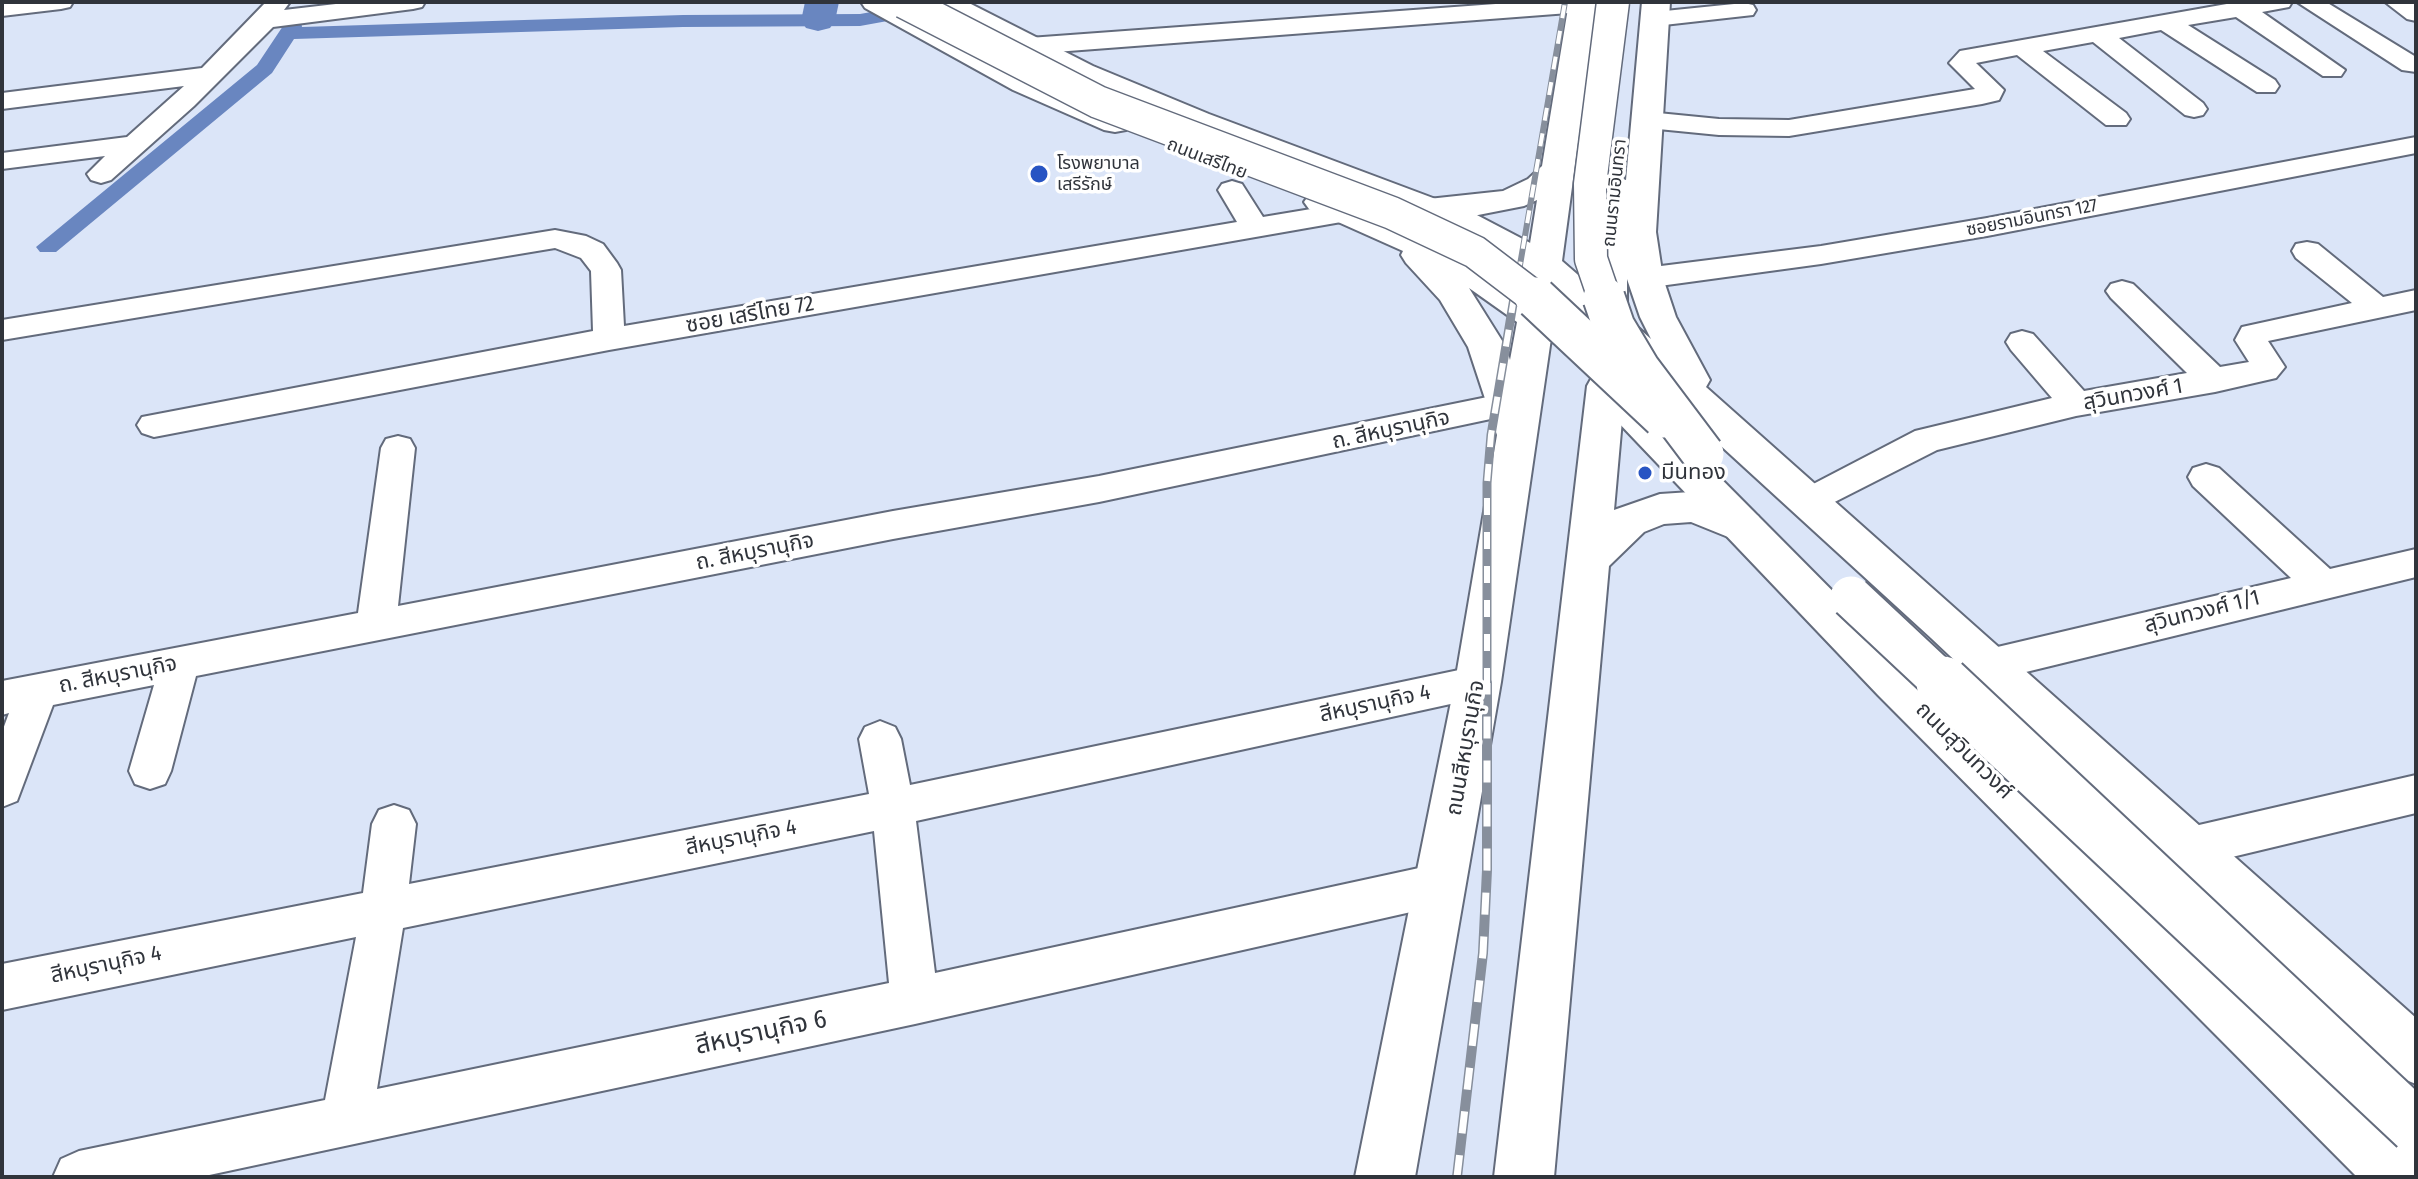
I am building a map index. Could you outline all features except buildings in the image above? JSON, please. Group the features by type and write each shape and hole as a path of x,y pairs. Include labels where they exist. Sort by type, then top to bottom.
{"main road":[{"name":"ถนนเสรีไทย","path":"875,2 909,12 1047,95 1347,212 1454,261 1536,318"},
{"name":"ถนนเสรีไทย","path":"945,2 1029,46 1164,106 1431,207 1488,232 1545,265"},
{"path":"1593,3 1591,259 1614,327 1704,471"},
{"path":"1536,318 1572,75 1593,3"},
{"path":"1649,8 1648,120 1639,232 1645,278 1666,336 1707,408"},
{"name":"ถนนรามอินทรา","path":"1606,386 1610,246 1627,81 1649,8"},
{"path":"909,12 1098,102 1392,213 1475,252 1535,297 1704,471 1851,597 2416,1127"},
{"path":"1572,75 1627,81"},
{"path":"1131,128 1157,123 1162,118 1164,106"},
{"path":"1431,207 1473,206 1512,199 1540,186 1557,170"},
{"path":"1387,229 1431,266 1471,318 1487,347 1512,423"},
{"path":"1545,265 1947,625 2186,848 2416,1056"},
{"name":"ถนนสุวินทวงศ์","path":"1536,318 1606,386 1704,471 1743,527 1894,682 2399,1177"},
{"name":"ถนนสีหบุรานุกิจ","path":"1385,1177 1478,682 1512,423 1536,318"},
{"path":"1524,1177 1606,386"},
{"path":"1704,471 1692,452 1695,437 1703,431 1720,431 1748,446"},
{"path":"1588,560 1629,521 1660,509 1691,507 1711,512 1743,527"},
{"path":"1894,682 1883,644 1885,612 1900,603 1912,605 1947,625"}],"street":[{"path":"2,9 61,2"},
{"path":"101,174 209,75 272,11 413,2"},
{"path":"1648,120 1719,127 1789,128 1982,96 1990,94 1991,90 1964,66 1964,60 1969,56 2280,2"},
{"path":"2309,2 2411,65"},
{"path":"2397,2 2416,14"},
{"path":"1029,46 1593,3"},
{"path":"1649,8 1744,10"},
{"path":"2240,9 2332,70"},
{"path":"2166,22 2266,86"},
{"path":"2097,33 2194,109"},
{"path":"2022,47 2116,119"},
{"path":"2,101 209,75"},
{"path":"2,161 134,144"},
{"name":"ซอยรามอินทรา 127","path":"1645,278 1821,255 1987,227 2416,145"},
{"path":"1232,190 1255,228"},
{"name":"ซอย เสรีไทย 72","path":"154,425 609,339 1347,212"},
{"path":"2,330 555,239 575,242 592,251 606,270 609,339"},
{"path":"2307,251 2377,308"},
{"path":"2122,291 2215,381"},
{"name":"สุวินทวงศ์ 1","path":"1809,502 1927,440 2076,404 2215,381 2269,367 2251,340 2253,334 2416,300"},
{"path":"2022,342 2076,404"},
{"name":"ถ. สีหบุรานุกิจ","path":"20,694 1115,486 1512,423"},
{"path":"376,625 398,448"},
{"path":"2206,477 2321,583"},
{"name":"สุวินทวงศ์ 1/1","path":"1989,665 2321,583 2416,563"},
{"path":"150,771 180,663"},
{"name":"สีหบุรานุกิจ 4","path":"2,987 893,808 1478,682"},
{"path":"2,788 20,694"},
{"path":"880,739 893,808 915,1001"},
{"path":"2186,848 2416,794"},
{"path":"347,1119 384,908 394,824"},
{"name":"สีหบุรานุกิจ 6","path":"79,1177 915,1001 1442,884"}],"waterway":[{"path":"818,21 822,2"},
{"path":"288,33 683,21 860,20 959,2"},
{"path":"288,33 294,24"},
{"path":"48,247 265,69 288,33"}],"railway":[{"path":"1514,300 1565,2"},
{"path":"1457,1177 1483,953 1487,870 1487,483 1491,435 1514,298"}],"place":[{"name":"โรงพยาบาล เสรีรักษ์","path":"1039,174"},
{"name":"มีนทอง","path":"1645,473"}]}
